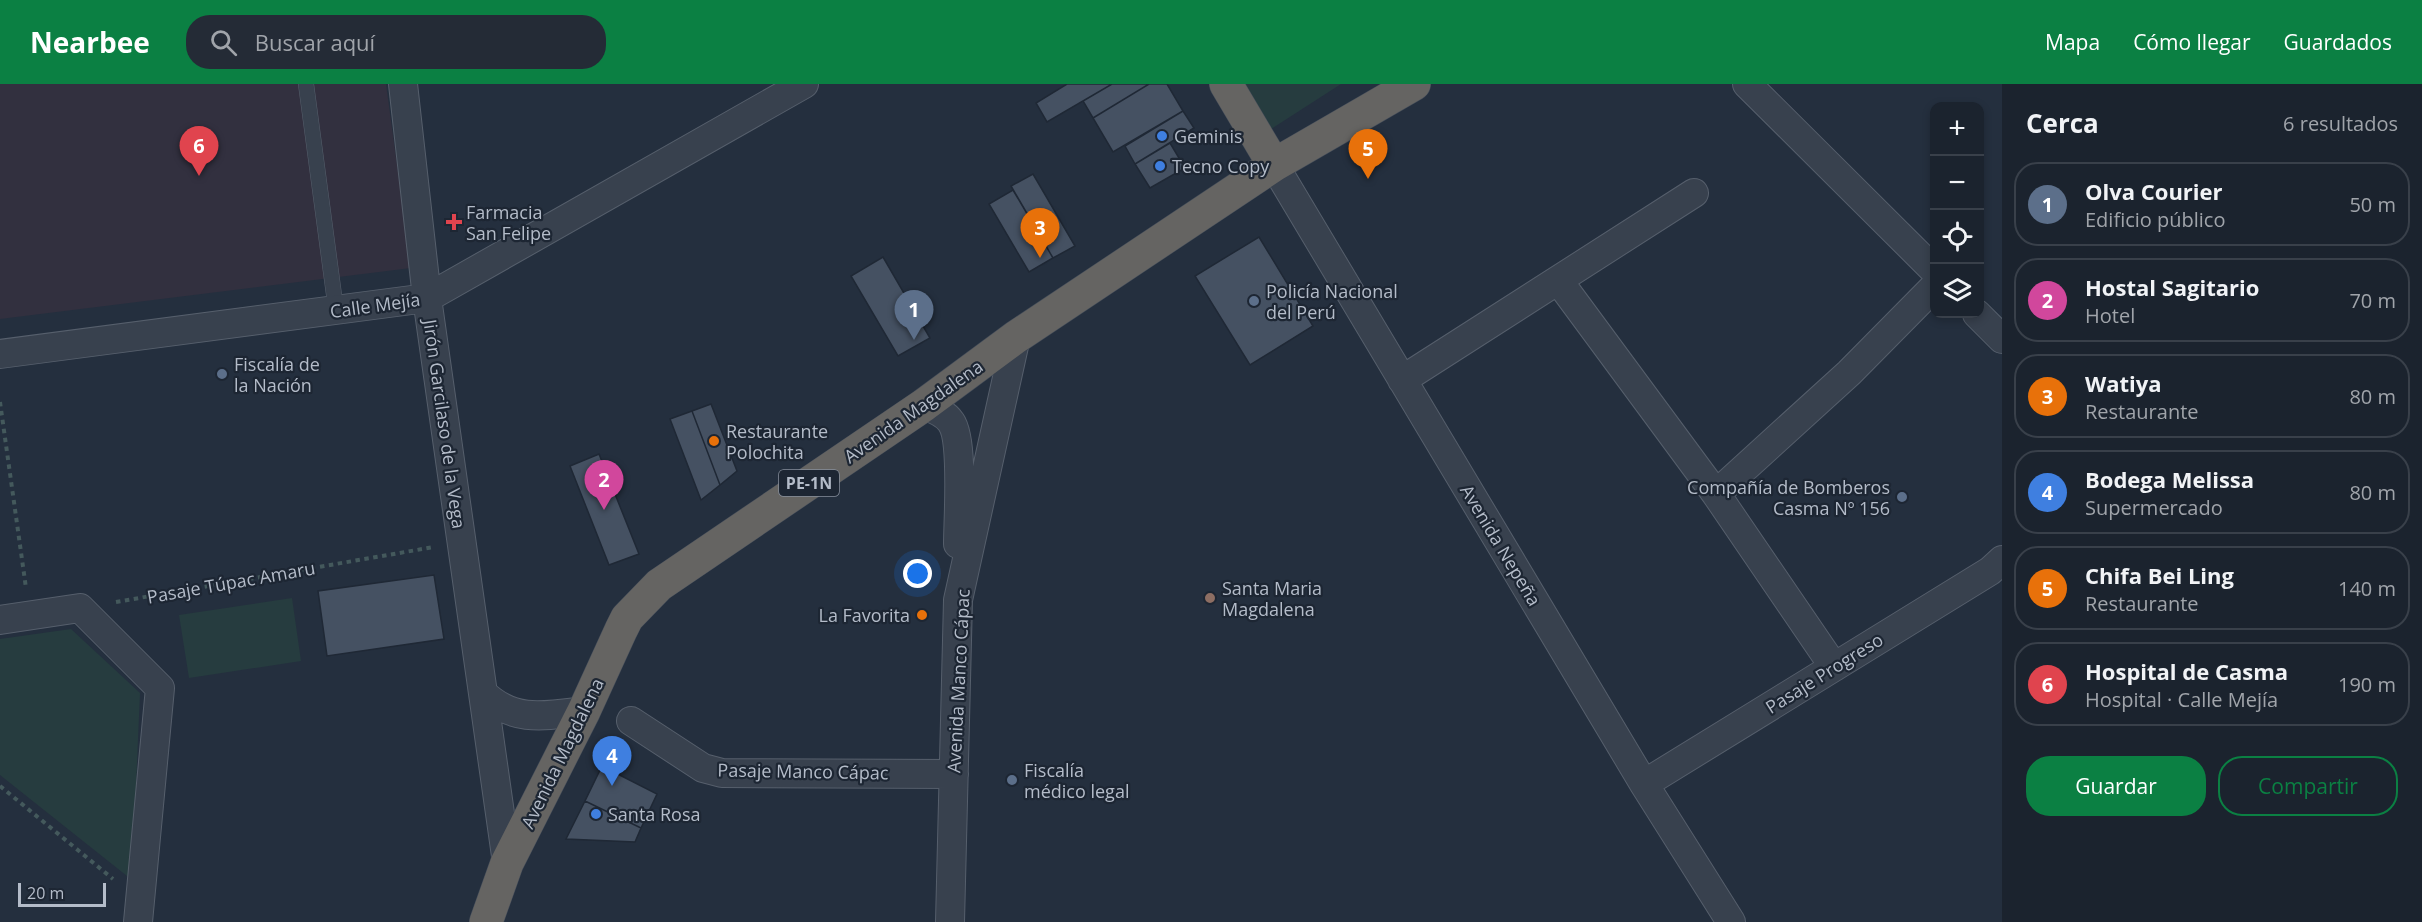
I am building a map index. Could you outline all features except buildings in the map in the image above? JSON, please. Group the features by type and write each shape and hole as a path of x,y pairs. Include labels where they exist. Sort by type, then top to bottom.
{"highway":[{"path":"1226,84 1274,165"},
{"name":"PE-1N","path":"1274,165 1414,84"},
{"name":"Avenida Magdalena","path":"486,922 507,863 584,711 627,618 659,585 924,405 1016,337 1274,165"}],"street":[{"name":"Jirón Garcilaso de la Vega","path":"404,84 427,298 507,863"},
{"name":"Calle Mejía","path":"0,354 427,298 804,84"},
{"path":"1748,84 1930,265"},
{"name":"Avenida Nepeña","path":"1274,165 1644,784 1731,922"},
{"path":"1402,380 1694,193"},
{"path":"1558,280 1716,494 1834,667"},
{"path":"1716,494 1849,373 1930,292"},
{"path":"1981,318 2002,339"},
{"name":"Avenida Manco Cápac","path":"950,922 958,600 1016,337"},
{"path":"924,405 940,412 952,423 958,443 958,600"},
{"name":"Pasaje Progreso","path":"1644,784 1990,571 2002,560"},
{"path":"0,620 80,608 160,688 139,911"},
{"path":"483,693 506,711 522,715 549,716 584,711"},
{"name":"Pasaje Manco Cápac","path":"631,721 703,768 722,773 954,774"}],"lane":[{"path":"306,84 336,310"}],"path":[{"path":"0,402 30,615"},
{"name":"Pasaje Túpac Amaru","path":"80,608 461,542"},
{"path":"0,786 139,911"}],"shaded area":[{"path":"0,84 386,84 411,268 0,319"}],"green space":[{"path":"1234,84 1341,84 1265,133"},
{"path":"292,598 301,661 189,678 179,615"},
{"path":"71,629 140,693 132,880 0,775 0,639"}],"place":[{"name":"Geminis","path":"1162,136"},
{"name":"Tecno Copy","path":"1160,166"},
{"name":"Hospital de Casma","path":"199,176"},
{"name":"Chifa Bei Ling","path":"1368,179"},
{"name":"Farmacia San Felipe","path":"454,222"},
{"name":"Watiya","path":"1040,258"},
{"name":"Policía Nacional del Perú","path":"1254,301"},
{"name":"Olva Courier","path":"914,340"},
{"name":"Fiscalía de la Nación","path":"222,374"},
{"name":"Restaurante Polochita","path":"714,441"},
{"name":"Compañía de Bomberos Casma Nº 156","path":"1902,497"},
{"name":"Hostal Sagitario","path":"604,510"},
{"name":"Santa Maria Magdalena","path":"1210,598"},
{"name":"La Favorita","path":"922,615"},
{"name":"Fiscalía médico legal","path":"1012,780"},
{"name":"Bodega Melissa","path":"612,786"},
{"name":"Santa Rosa","path":"596,814"}]}
